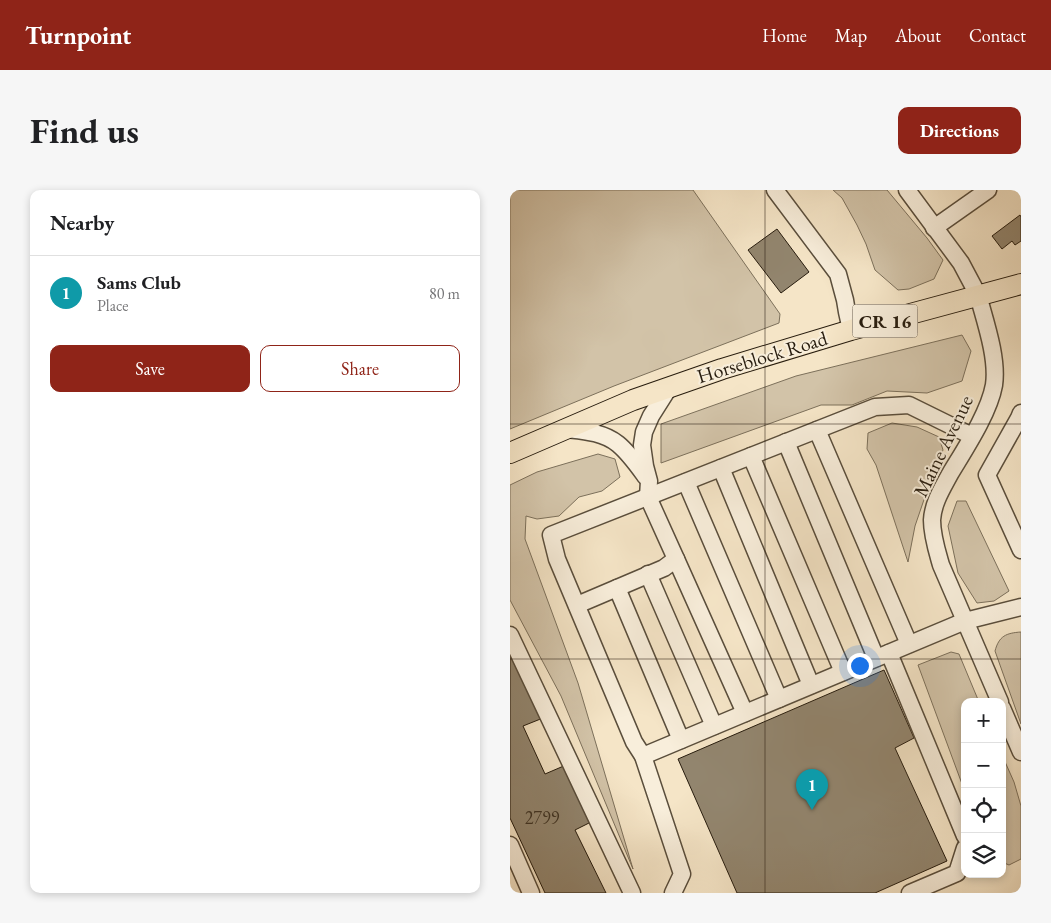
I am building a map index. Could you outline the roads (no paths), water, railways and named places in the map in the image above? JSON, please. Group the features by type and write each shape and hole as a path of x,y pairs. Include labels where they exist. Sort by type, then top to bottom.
{"main road":[{"name":"Horseblock Road","path":"510,453 606,411 670,386 851,330 1021,284"}],"street":[{"path":"775,190 838,274 846,300 851,330"},
{"name":"Maine Avenue","path":"907,190 961,263 978,295 991,345 995,371 991,397 972,436 940,492 932,521 936,551 941,565 998,698"},
{"path":"934,228 988,190"},
{"path":"649,489 642,445 644,432 656,407 670,386"},
{"path":"673,893 682,874 643,756 634,742 558,559 551,535 649,489 686,482 875,407 909,404 972,436"},
{"path":"1021,412 987,475 1021,550"},
{"path":"566,429 604,436 618,444 633,459 649,489 676,559 745,713"},
{"path":"817,430 909,644"},
{"path":"786,442 964,833"},
{"path":"751,456 843,672"},
{"path":"721,468 811,686"},
{"path":"686,482 778,699"},
{"path":"577,605 664,568 676,559"},
{"path":"648,574 714,726"},
{"path":"617,588 681,740"},
{"path":"643,756 965,621 1021,607"},
{"path":"510,635 632,893"},
{"path":"1006,717 1021,752"},
{"path":"510,845 531,893"},
{"path":"910,893 956,873 961,859"}],"place":[{"name":"Sams Club","path":"812,810"}]}
